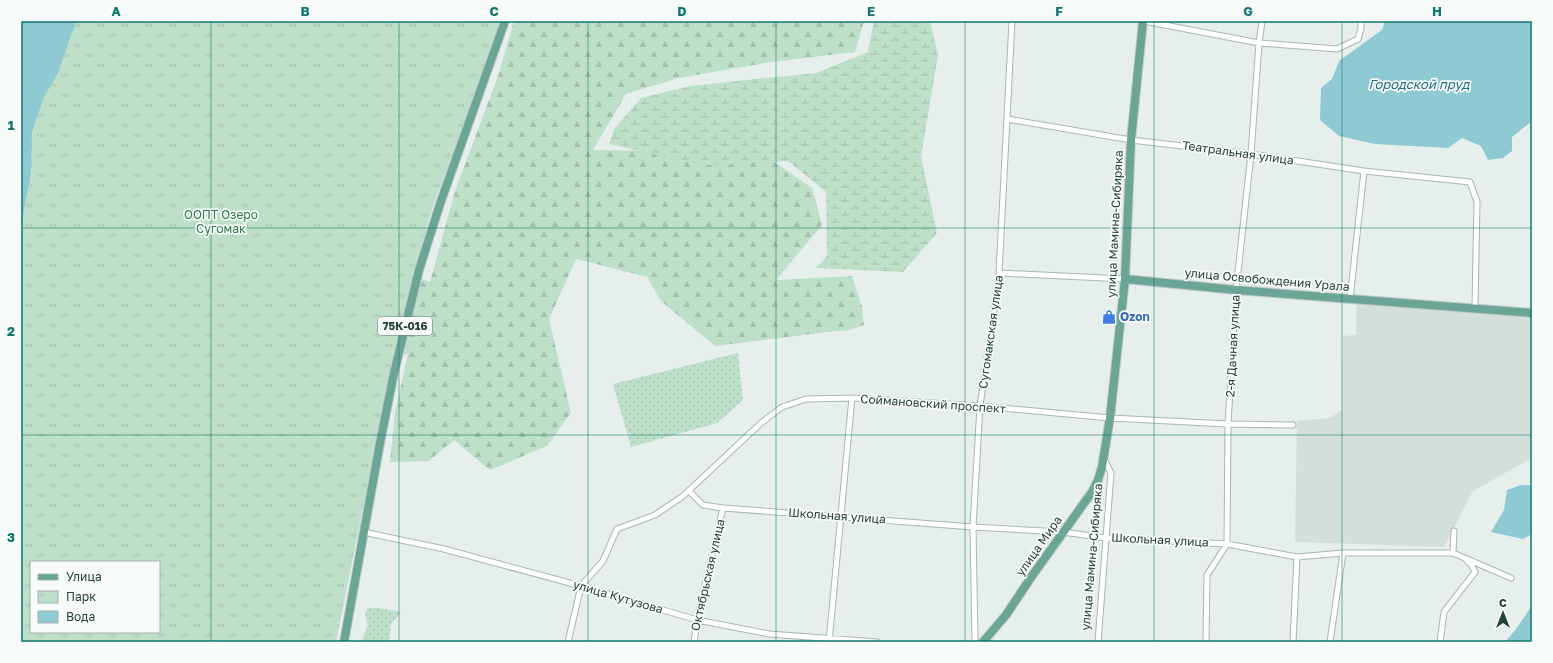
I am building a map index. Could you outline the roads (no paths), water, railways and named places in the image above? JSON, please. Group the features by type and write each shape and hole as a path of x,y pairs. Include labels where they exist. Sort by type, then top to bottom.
{"main road":[{"name":"75К-016","path":"344,642 363,532 394,373 419,270 505,21"},
{"name":"улица Мамина-Сибиряка","path":"1103,458 1110,418 1125,279 1131,140 1143,21"},
{"name":"улица Освобождения Урала","path":"1125,279 1236,290 1532,313"},
{"name":"улица Мира","path":"983,642 1006,615 1092,492 1098,480 1103,458"}],"street":[{"name":"Сугомакская улица","path":"974,642 973,527 980,406 999,273 1012,21"},
{"path":"1143,21 1259,43 1337,49 1358,40 1361,21"},
{"name":"2-я Дачная улица","path":"1227,544 1228,424 1236,290 1252,154 1259,43 1262,21"},
{"name":"Театральная улица","path":"1007,119 1131,140 1252,154 1364,172 1470,182 1476,202 1475,308"},
{"path":"1350,299 1364,172"},
{"name":"улица Освобождения Урала","path":"999,273 1125,279"},
{"path":"829,640 852,398"},
{"name":"Соймановский проспект","path":"582,586 603,561 617,529 655,515 688,491 761,423 782,407 806,399 852,398 980,406 1110,418 1228,424 1293,425"},
{"name":"улица Мамина-Сибиряка","path":"1098,642 1111,473 1103,458"},
{"name":"Школьная улица","path":"688,491 703,505 723,508 973,527 1063,532 1106,538 1227,544 1297,557 1343,553 1453,553 1512,578"},
{"name":"Октябрьская улица","path":"694,642 697,620 723,508"},
{"path":"1440,642 1444,612 1475,572 1471,564 1453,553 1454,531"},
{"name":"улица Кутузова","path":"363,532 444,549 582,586 697,620 769,634 829,640 877,642"},
{"path":"1206,642 1207,575 1227,544"},
{"path":"1330,642 1343,553"},
{"path":"1293,642 1297,557"},
{"path":"568,642 582,586"}],"water":[{"path":"21,21 76,21 58,73 44,97 32,132 31,172 21,227"},
{"name":"Городской пруд","path":"1385,21 1532,21 1532,121 1512,137 1512,151 1503,158 1488,160 1481,146 1462,138 1448,148 1375,144 1339,136 1320,120 1321,88 1332,79 1339,61 1382,30"},
{"path":"1521,485 1532,485 1532,534 1523,539 1491,532 1504,510 1507,490"},
{"path":"1532,606 1532,642 1505,642 1516,629"}],"place":[{"name":"Ozon","path":"1109,317"}],"park label":[{"name":"ООПТ Озеро Сугомак","path":"221,222"}]}
